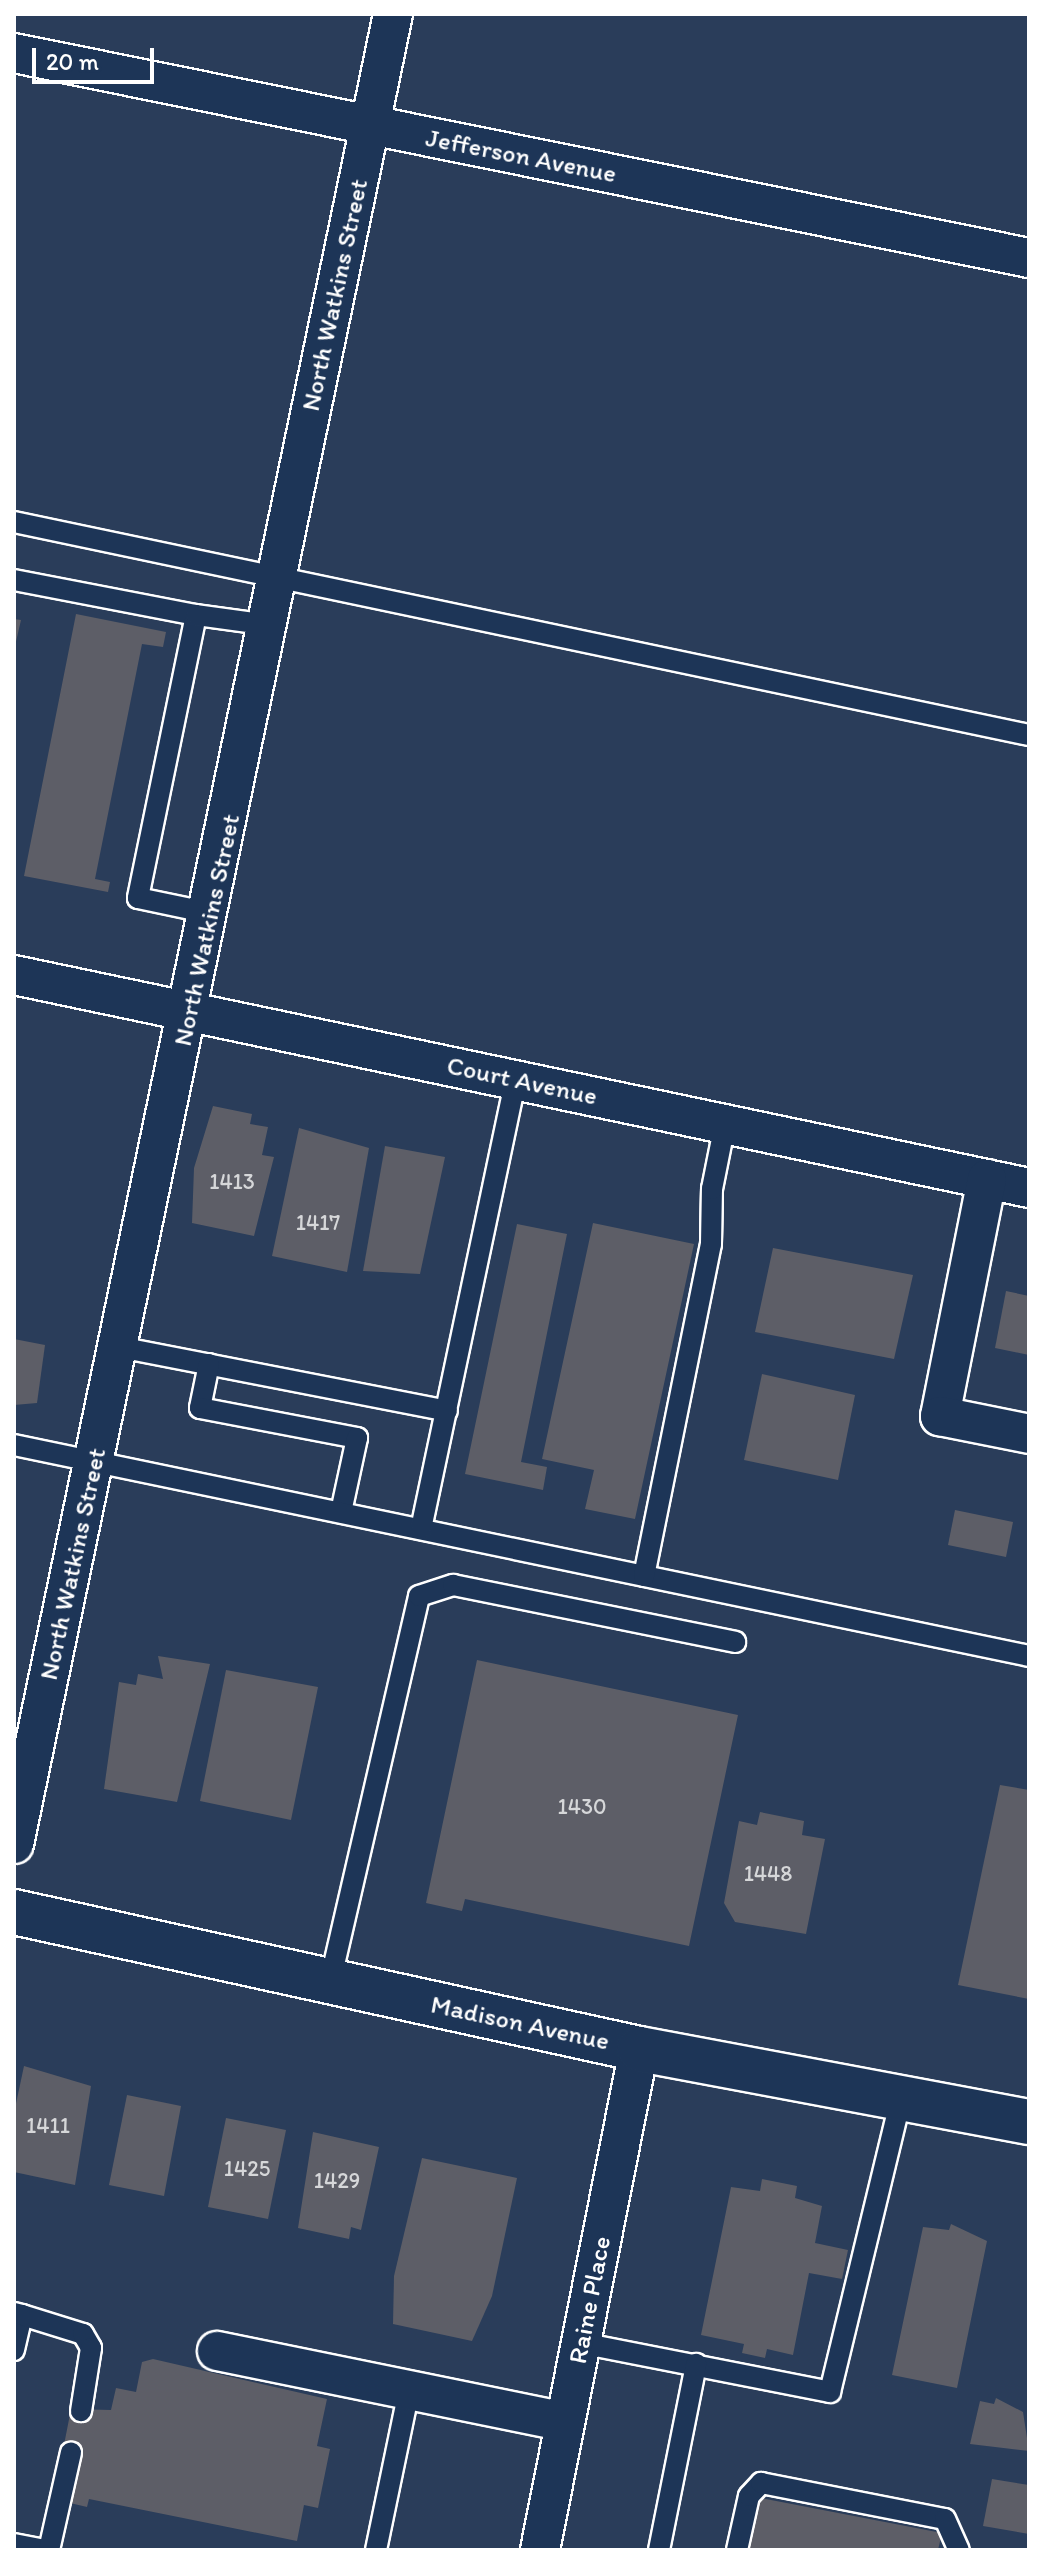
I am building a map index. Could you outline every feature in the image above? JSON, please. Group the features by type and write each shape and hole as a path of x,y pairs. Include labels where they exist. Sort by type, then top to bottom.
{"street":[{"name":"North Watkins Street","path":"14,1844 190,1010 393,14"},
{"name":"Jefferson Avenue","path":"14,53 1029,258"},
{"name":"Court Avenue","path":"14,975 1029,1188"},
{"path":"987,1179 940,1416 1029,1434"},
{"name":"Madison Avenue","path":"14,1912 639,2049 902,2095 1029,2122"},
{"name":"Raine Place","path":"540,2550 639,2049"},
{"path":"217,2351 565,2422"}],"lane":[{"path":"14,522 1029,735"},
{"path":"14,580 196,615 269,625"},
{"path":"196,615 138,898 210,913"},
{"path":"421,1529 516,1079"},
{"path":"644,1576 711,1244 712,1189 725,1124"},
{"path":"119,1347 447,1411"},
{"path":"209,1364 200,1408 357,1438 341,1512"},
{"path":"14,1445 1029,1656"},
{"path":"330,1982 419,1596 453,1585 735,1642"},
{"path":"581,2343 830,2392 902,2095"},
{"path":"14,2350 18,2314 83,2334 91,2348 81,2411"},
{"path":"659,2550 696,2364"},
{"path":"376,2550 409,2390"},
{"path":"14,2544 48,2550 71,2452"},
{"path":"737,2550 749,2496 761,2483 945,2519 959,2550"}],"building":[{"path":"76,614 166,632 163,647 142,644 95,879 110,882 108,892 24,876"},
{"path":"14,619 21,620 15,646 14,646"},
{"path":"213,1106 252,1114 250,1124 268,1127 262,1155 274,1157 254,1236 192,1223 194,1168"},
{"path":"299,1128 369,1148 347,1272 272,1256"},
{"path":"385,1146 445,1157 420,1274 363,1271"},
{"path":"593,1223 694,1244 635,1519 585,1509 594,1470 542,1459"},
{"path":"517,1224 567,1234 521,1462 547,1467 543,1490 465,1474"},
{"path":"773,1248 913,1275 894,1359 755,1332"},
{"path":"1006,1291 1029,1296 1029,1355 995,1348"},
{"path":"14,1339 45,1345 37,1403 14,1405"},
{"path":"762,1374 855,1395 838,1480 744,1460"},
{"path":"955,1510 1013,1522 1006,1557 948,1545"},
{"path":"158,1656 210,1664 177,1802 104,1789 119,1682 136,1685 138,1674 163,1679"},
{"path":"477,1660 738,1715 689,1946 465,1899 462,1911 426,1903"},
{"path":"226,1670 318,1687 291,1820 200,1801"},
{"path":"1000,1785 1029,1790 1029,1999 958,1985"},
{"path":"760,1812 804,1821 802,1835 825,1839 806,1934 735,1922 724,1903 739,1821 757,1825"},
{"path":"24,2066 91,2086 75,2185 14,2172 14,2113"},
{"path":"127,2095 181,2106 164,2196 109,2185"},
{"path":"226,2118 286,2130 268,2219 208,2207"},
{"path":"313,2132 379,2147 361,2230 351,2227 349,2239 298,2228"},
{"path":"422,2158 517,2178 492,2296 472,2341 393,2324 394,2276"},
{"path":"762,2179 797,2186 795,2198 822,2206 815,2243 848,2250 842,2279 809,2273 793,2355 767,2349 765,2358 742,2353 744,2344 701,2335 731,2187 760,2191"},
{"path":"951,2224 987,2241 957,2388 892,2375 923,2227 949,2230"},
{"path":"153,2359 327,2399 317,2446 330,2449 318,2508 304,2505 297,2541 89,2499 87,2507 70,2503 63,2450 71,2409 111,2410 116,2388 136,2392 142,2362"},
{"path":"996,2398 1023,2412 1029,2451 970,2444 980,2401 994,2404"},
{"path":"992,2479 1029,2485 1029,2534 983,2526"},
{"path":"756,2497 942,2533 938,2550 745,2550"}]}
